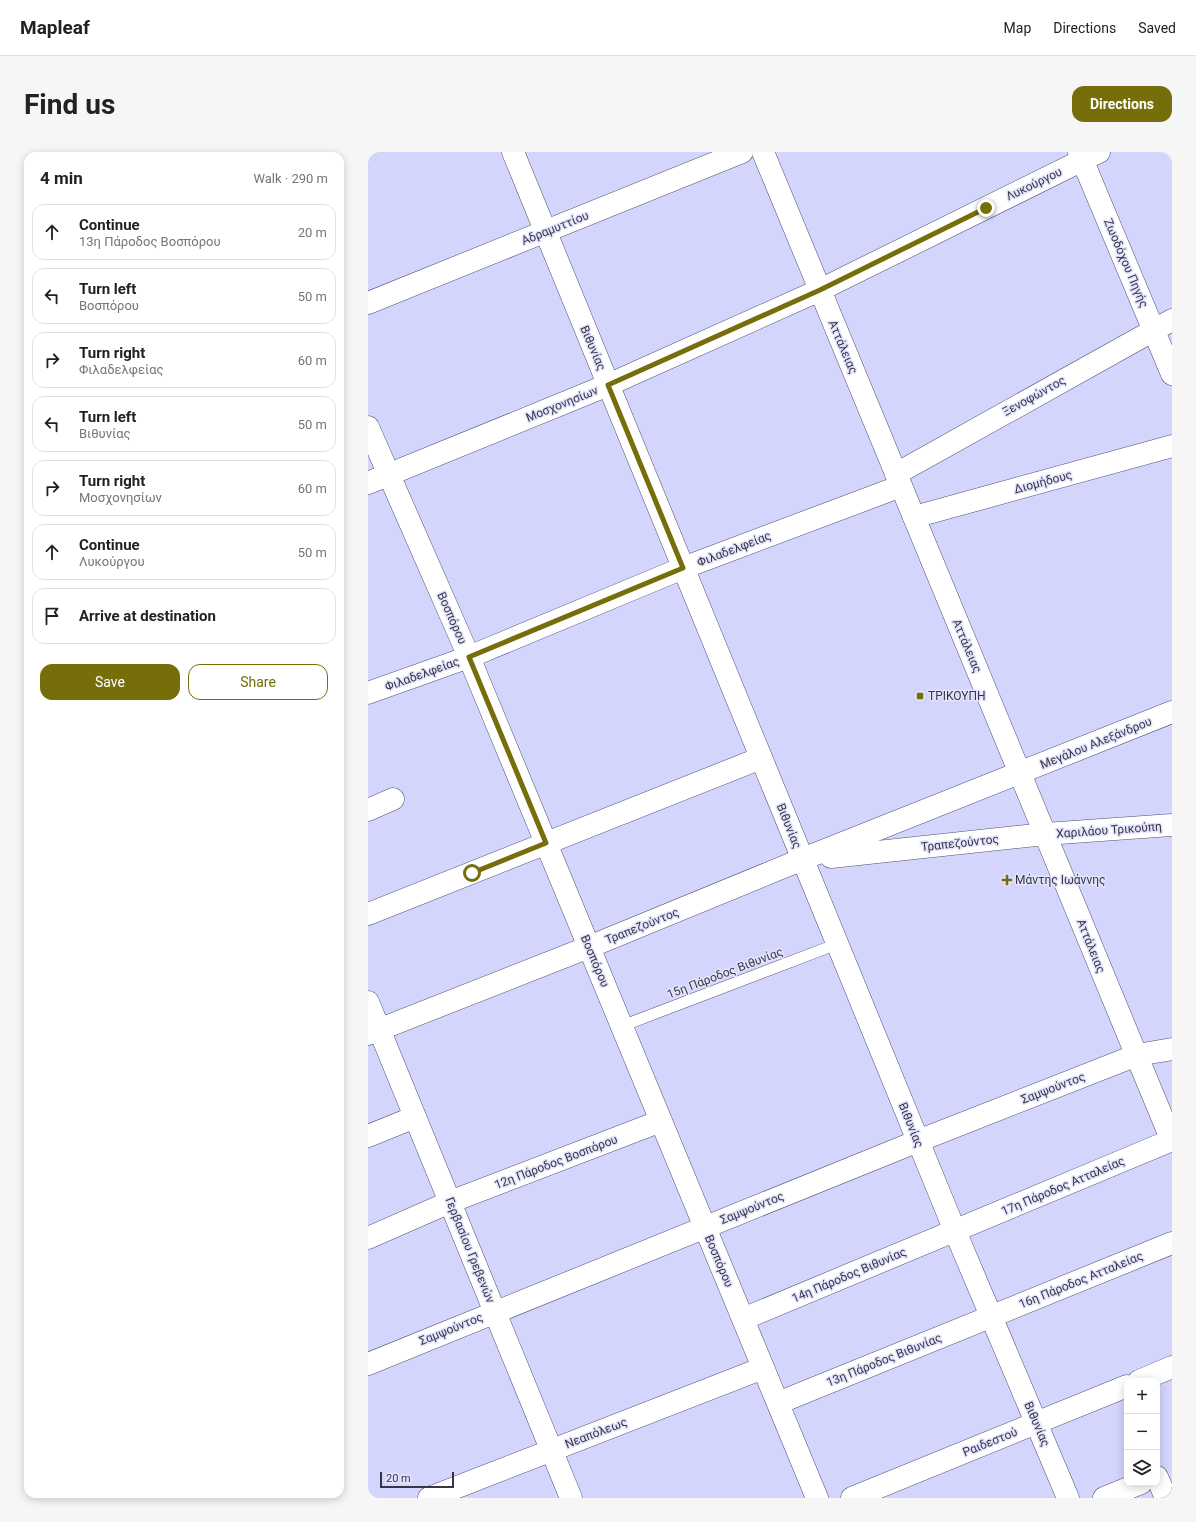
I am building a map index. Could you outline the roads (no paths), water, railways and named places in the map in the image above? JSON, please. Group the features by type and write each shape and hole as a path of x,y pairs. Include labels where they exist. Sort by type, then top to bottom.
{"street":[{"name":"Βιθυνίας","path":"513,152 544,232 990,1317 1068,1498"},
{"name":"Αδραμυττίου","path":"368,303 742,152"},
{"name":"Αττάλειας","path":"763,152 1172,1140"},
{"name":"Λυκούργου","path":"820,290 1087,155"},
{"name":"Ζωοδόχου Πηγής","path":"1087,155 1162,324 1172,374"},
{"name":"Μοσχονησίων","path":"368,483 608,385 820,290"},
{"name":"Ξενοφώντος","path":"898,480 1162,324"},
{"name":"Βοσπόρου","path":"368,427 469,657 817,1498"},
{"name":"Διομήδους","path":"914,517 1172,446"},
{"name":"Φιλαδελφείας","path":"368,693 469,657 898,480"},
{"name":"Μεγάλου Αλεξάνδρου","path":"1020,774 1172,712"},
{"path":"368,914 761,758"},
{"name":"Τραπεζούντος","path":"374,1032 589,947 803,859 1020,774"},
{"path":"368,810 393,799"},
{"name":"Χαριλάου Τρικούπη","path":"1045,834 1172,825"},
{"name":"Τραπεζούντος","path":"803,859 1045,834"},
{"name":"Γερβασίου Γρεβενών","path":"368,1002 374,1032 415,1117 571,1498"},
{"name":"Σαμψούντος","path":"368,1364 495,1311 705,1228 918,1141 1137,1055 1172,1049"},
{"path":"368,1136 415,1117"},
{"name":"12η Πάροδος Βοσπόρου","path":"368,1238 450,1202 661,1122"},
{"name":"17η Πάροδος Ατταλείας","path":"955,1231 1172,1140"},
{"name":"14η Πάροδος Βιθυνίας","path":"743,1319 955,1231"},
{"name":"16η Πάροδος Ατταλείας","path":"990,1317 1172,1243"},
{"name":"13η Πάροδος Βιθυνίας","path":"778,1403 990,1317"},
{"path":"1146,1378 1172,1367"},
{"name":"Νεαπόλεως","path":"429,1498 763,1368"},
{"name":"Ραιδεστού","path":"852,1498 1124,1387"},
{"path":"1160,1476 1172,1470"},
{"path":"1160,1484 1166,1498"},
{"path":"1104,1498 1134,1486"}],"lane":[{"name":"15η Πάροδος Βιθυνίας","path":"622,1026 837,944"}],"place":[{"name":"ΤΡΙΚΟΥΠΗ","path":"920,696"},
{"name":"Μάντης Ιωάννης","path":"1007,880"}]}
